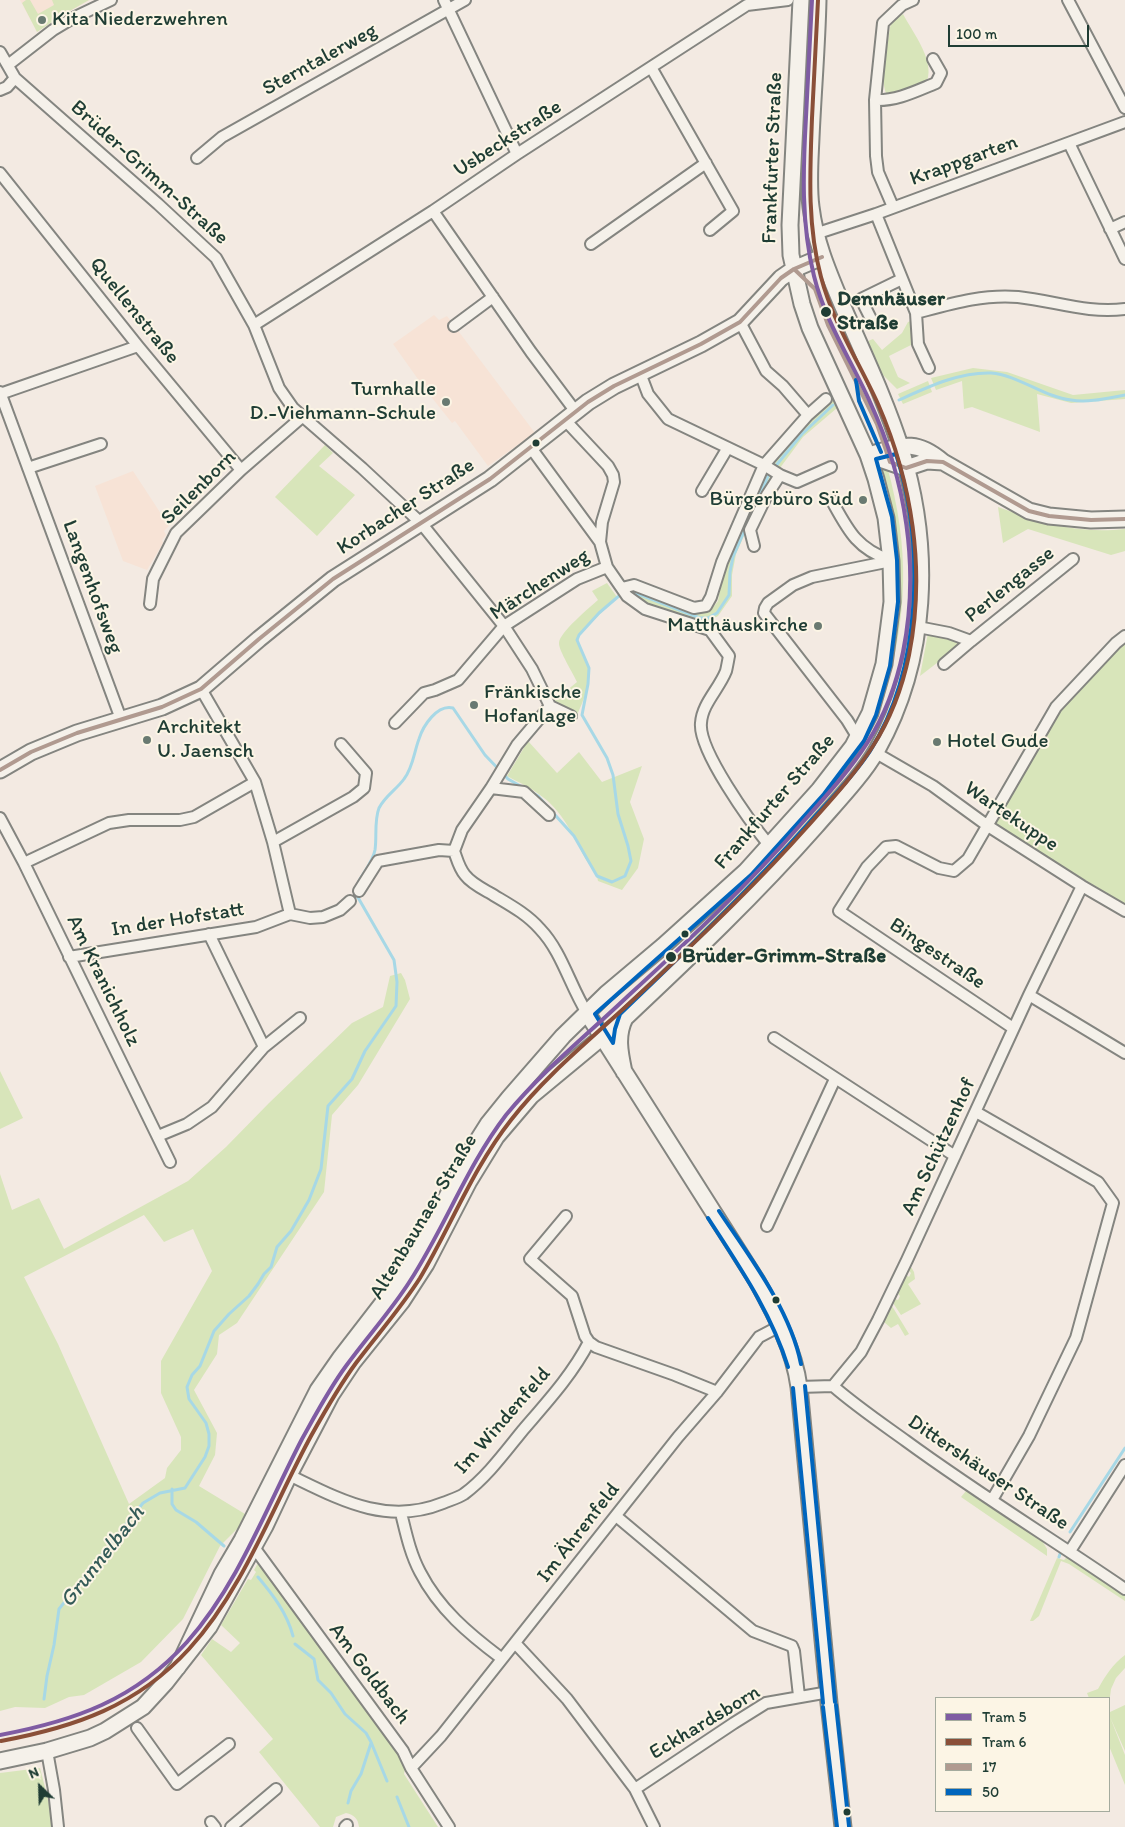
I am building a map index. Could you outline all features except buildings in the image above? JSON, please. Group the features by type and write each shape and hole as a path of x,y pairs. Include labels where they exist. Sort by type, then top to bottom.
{"main road":[{"name":"Frankfurter Straße","path":"587,1013 606,994 721,894 819,790 858,738 870,713 884,664 892,602 891,561 881,497 868,455 810,328 802,304 791,255 790,226 801,0"},
{"name":"Frankfurter Straße","path":"625,1018 702,945 778,868 846,792 876,753 897,710 904,690 918,627 921,601 919,538 913,492 900,447 882,398 822,257 815,234 810,205 818,0"},
{"name":"Korbacher Straße","path":"0,770 31,752 76,733 162,707 201,689 333,579 490,478 570,416 614,386 701,344 740,322 775,284 794,269 822,257"},
{"path":"868,455 912,445 933,453 944,462 1029,511 1049,516 1091,520 1125,519"},
{"path":"868,455 906,468 927,461 944,462"},
{"path":"858,738 866,747 876,753"},
{"path":"587,1013 757,1281 780,1326 793,1359 799,1387 843,1827"},
{"name":"Altenbaunaer Straße","path":"0,1761 47,1750 97,1734 135,1712 154,1696 178,1667 209,1627 318,1390 402,1278 469,1154 488,1124 508,1098 563,1036 587,1013"},
{"path":"624,1072 619,1040 625,1018"},
{"name":"Altenbaunaer Straße","path":"247,1543 265,1526 289,1474 342,1378 402,1301 426,1264 469,1181 496,1137 532,1096 625,1018"}],"street":[{"path":"8,65 53,30 111,0"},
{"name":"Sterntalerweg","path":"197,158 222,137 446,4 465,0"},
{"name":"Usbeckstraße","path":"254,325 652,69 746,3 788,0"},
{"path":"893,207 878,172 875,100 883,23 902,6 913,0"},
{"path":"1068,0 1125,108"},
{"path":"446,4 518,154"},
{"name":"Brüder-Grimm-Straße","path":"0,52 15,78 158,204 216,258 254,325 279,388 293,408 421,523 504,626 532,670 550,706"},
{"path":"875,100 888,100 936,83 940,73 932,60"},
{"path":"652,69 734,211 710,230"},
{"path":"0,90 7,87 15,78"},
{"name":"Krappgarten","path":"815,234 876,214 1125,122"},
{"path":"1069,143 1125,259"},
{"path":"591,244 706,163"},
{"name":"Quellenstraße","path":"0,173 138,346 241,470"},
{"path":"433,211 531,352 570,416"},
{"path":"876,214 916,313 918,344 929,368"},
{"path":"1110,229 1125,222"},
{"path":"873,323 861,299 902,279"},
{"path":"454,326 493,297"},
{"path":"916,313 975,298 1017,297 1090,310 1125,309"},
{"path":"740,322 766,371 808,414"},
{"path":"0,393 138,346"},
{"path":"640,373 648,394 668,419 727,449 797,482 831,467"},
{"name":"Langenhofsweg","path":"0,393 121,719"},
{"path":"624,592 634,584 694,608 706,606 711,597 722,562 765,466 808,414 826,399"},
{"name":"Märchenweg","path":"395,723 424,692 435,690 458,680 504,626 577,579 607,567 600,542 602,522 614,482 614,475 570,416"},
{"name":"Seilenborn","path":"150,604 153,579 176,533 241,470 302,417"},
{"path":"28,468 101,444"},
{"path":"702,491 727,449"},
{"path":"534,452 600,542"},
{"path":"754,546 751,527 778,474"},
{"path":"832,501 848,531 874,555 891,561"},
{"name":"Perlengasse","path":"944,664 1073,559"},
{"path":"858,738 847,720 764,613 768,603 793,586 812,577 891,561"},
{"path":"607,567 624,592 645,609 710,630 729,656 726,672 709,701 700,722 701,733 705,746 718,770 769,845"},
{"name":"Perlengasse","path":"918,627 949,633 971,641"},
{"path":"988,826 1056,707 1116,643 1125,636"},
{"path":"201,689 255,782 273,842 290,914"},
{"path":"571,716 550,706 520,741 494,784 462,830 454,851 459,866 466,877 524,913 541,929 553,946 576,996 587,1013"},
{"path":"273,842 353,797 364,788 366,773 341,744"},
{"name":"Wartekuppe","path":"876,753 933,786 988,826 1125,911"},
{"path":"24,863 109,823 129,820 180,820 194,817 255,782"},
{"path":"494,784 524,792 549,815"},
{"name":"Am Kranichholz","path":"0,818 24,863 170,1162"},
{"name":"Bingestraße","path":"988,826 968,859 954,871 939,868 896,846 886,847 867,866 839,911 1014,1028"},
{"path":"359,891 378,861 439,850 454,851"},
{"name":"Am Schützenhof","path":"833,1386 860,1352 878,1320 976,1112 1028,995 1082,886"},
{"name":"In der Hofstatt","path":"70,957 256,927 290,914 310,918 323,917 340,910 350,901"},
{"path":"208,934 264,1047"},
{"path":"1028,995 1125,1053"},
{"path":"158,1136 187,1124 212,1107 264,1047 300,1018"},
{"path":"774,1038 955,1156"},
{"path":"767,1226 835,1079"},
{"path":"976,1112 1098,1182 1113,1203 1076,1338 1029,1436 992,1500"},
{"path":"566,1216 530,1259 572,1296 585,1336 589,1342 596,1347 717,1392"},
{"name":"Im Ährenfeld","path":"411,1768 442,1736 501,1658 516,1643 678,1437 717,1392 760,1337 780,1326"},
{"name":"Im Windenfeld","path":"289,1474 342,1500 371,1510 401,1513 436,1506 463,1495 498,1461 578,1362 589,1342"},
{"path":"799,1387 833,1386"},
{"name":"Dittershäuser Straße","path":"833,1386 851,1402 952,1474 1125,1589"},
{"path":"1070,1551 1125,1465"},
{"path":"401,1513 410,1549 436,1598 467,1632 501,1658"},
{"path":"616,1516 753,1631 792,1646 799,1696"},
{"name":"Am Goldbach","path":"247,1543 403,1751 411,1768 449,1827"},
{"path":"516,1643 567,1699 635,1789 654,1827"},
{"name":"Eckhardsborn","path":"635,1789 766,1703 829,1692"},
{"path":"137,1728 177,1784 229,1744"},
{"path":"47,1750 58,1827"},
{"path":"231,1827 276,1789"}],"shaded area":[{"name":"Kita Niederzwehren","path":"20,0 90,0 37,32"},
{"path":"434,315 439,320 447,316 535,433 488,466 455,421 452,423 425,389 393,344"},
{"path":"133,471 169,526 164,531 166,535 162,540 163,543 147,570 123,561 95,486"}],"green space":[{"name":"Kita Niederzwehren","path":"30,0 38,14 54,5 52,0 89,0 37,32 22,3"},
{"path":"903,14 923,49 928,68 928,77 925,85 920,86 919,84 888,97 885,90 884,73 890,27 892,22"},
{"path":"913,320 915,343 889,356 898,377 910,383 897,389 882,374 868,341 873,339 882,350 902,333 908,322"},
{"path":"973,368 1007,372 1073,395 1125,390 1125,399 1071,403 1037,394 1040,432 972,407 964,409 962,381 936,390 931,378"},
{"path":"928,381 932,392 903,404 898,394"},
{"path":"832,398 837,408 803,437 777,472 755,511 736,554 732,575 732,596 718,616 706,623 658,610 630,592 629,588 704,613 711,610 718,601 724,564 764,465 801,426"},
{"path":"325,445 333,453 319,466 355,495 317,536 275,497"},
{"path":"881,466 887,466 900,526 903,582 898,638 884,697 883,687 888,668"},
{"path":"897,470 901,471 911,515 915,601 900,687 877,734 896,687 908,628 911,601 910,539"},
{"path":"998,507 1060,526 1091,530 1125,529 1125,551 1111,555 1028,529 1003,543"},
{"path":"607,583 617,597 579,635 580,648 589,668 589,680 577,715 570,714 554,701 577,682 559,646 560,639 569,627 598,600 592,591"},
{"path":"928,633 957,640 959,646 920,676"},
{"path":"1125,641 1125,904 992,824 1061,708"},
{"path":"528,741 557,773 579,752 602,782 642,766 630,802 644,839 638,868 622,890 598,881 595,872 561,815 548,801 507,776"},
{"path":"844,779 838,791 801,834 699,941 694,937 770,862"},
{"path":"401,973 410,999 358,1085 332,1115 324,1192 237,1323 219,1335 217,1354 194,1390 217,1433 215,1455 199,1486 245,1514 238,1528 220,1546 183,1619 141,1662 84,1695 69,1697 45,1708 15,1707 0,1711 0,1174 12,1210 39,1198 64,1249 188,1181 226,1147 352,1023 383,1007 390,976","holes":["144,1215 164,1242 193,1229 212,1271 161,1361 161,1393 181,1437 181,1450 167,1468 165,1478 129,1504 58,1344 24,1277"]},
{"path":"0,1071 23,1118 0,1129"},
{"path":"911,1267 915,1279 908,1284 921,1304 901,1315 893,1303 900,1296 898,1294 906,1275 909,1277 911,1273 909,1271"},
{"path":"892,1306 909,1334 905,1336 898,1324 891,1328 884,1322"},
{"path":"966,1491 1041,1539 1047,1549 1047,1556 961,1497"},
{"path":"1067,1557 1093,1575 1095,1572 1125,1593 1125,1601 1069,1564 1061,1561 1039,1616 1030,1621 1057,1558 1064,1560"},
{"path":"258,1563 402,1758 405,1768 404,1774 438,1827 359,1827 355,1817 346,1813 336,1817 333,1827 320,1827 259,1752 273,1739 201,1655 212,1639 231,1652 240,1643 221,1625 248,1579 251,1580 256,1572 254,1570"},
{"path":"1125,1655 1125,1668 1116,1678 1110,1697 1089,1697 1087,1693 1098,1689 1103,1679"},
{"path":"1125,1705 1125,1751 1110,1717 1110,1712"},
{"path":"1110,1717 1125,1755 1125,1785 1110,1748"},
{"path":"40,1768 50,1807 52,1827 0,1827 0,1773"}],"waterway":[{"name":"Grunnelbach","path":"899,400 932,385 979,373 1001,375 1051,395 1071,400 1092,401 1125,395"},
{"name":"Grunnelbach","path":"359,881 374,854 379,808 407,775 417,744 427,722 436,713 447,708 453,708 485,755 508,779 538,796 574,836 597,876 612,882 625,876 631,861 618,814 613,775 607,758 582,715 589,668 577,640 579,635 599,613 620,595 633,592 700,618 708,618 717,613 729,595 733,557 769,474 802,434 833,405"},
{"name":"Grunnelbach","path":"44,1699 59,1609 143,1503 160,1493 185,1488 205,1457 209,1446 209,1434 206,1423 189,1399 187,1387 192,1375 200,1366 214,1331 249,1296 271,1267 277,1247 291,1231 309,1200 321,1169 328,1106 352,1079 365,1051 396,1006 397,982 394,960 356,894"},
{"path":"1070,1532 1125,1448"},
{"path":"172,1489 172,1504 176,1510 196,1522 224,1546"},
{"path":"258,1577 283,1612 293,1636"},
{"path":"295,1644 314,1659 318,1680 331,1693 345,1714 366,1733 387,1781"},
{"path":"348,1803 351,1791 361,1774 371,1743"},
{"path":"397,1797 409,1827"}],"tram line":[{"name":"5","path":"0,1735 53,1723 102,1705 146,1679 187,1642 222,1596 237,1570 302,1439 328,1393 410,1281 479,1155 506,1115 550,1068 695,933 781,846 852,764 866,745 888,704 903,652 908,620 910,557 901,493 893,462 870,402 825,309 814,276 810,256 805,217 804,177 812,0"},
{"name":"6","path":"1,1741 54,1729 103,1711 148,1685 169,1669 189,1649 226,1601 332,1399 356,1363 420,1278 497,1138 554,1073 700,937 786,850 842,787 871,749 883,729 902,682 909,655 914,623 916,559 913,527 900,464 871,388 832,310 821,277 813,238 810,178 818,0"}],"transit line":[{"name":"17","path":"0,770 31,752 77,733 162,707 201,689 333,579 490,479 588,402 614,386 701,344 740,322 781,278 794,269 822,257"},
{"name":"17","path":"794,269 815,289 828,325 877,424 890,462 906,468 927,461 943,462 1029,511 1049,516 1091,520 1125,519"},
{"name":"50","path":"856,380 859,401 881,452"},
{"name":"50","path":"896,454 905,490 911,527 914,566 913,606 909,645 900,683 887,718 864,760 833,797 740,897 620,1014 613,1043 595,1014 751,875 824,794 864,741 876,715 890,666 898,602 897,560 892,517 876,459 896,454"},
{"name":"50","path":"719,1211 778,1303 796,1343 801,1364"},
{"name":"50","path":"708,1218 763,1308 773,1327 788,1367"},
{"name":"50","path":"805,1386 835,1702"},
{"name":"50","path":"793,1388 823,1703"},
{"name":"50","path":"836,1705 849,1826"},
{"name":"50","path":"823,1707 837,1827"}],"place":[{"name":"Kita Niederzwehren","path":"42,20"},
{"name":"Dennhäuser Straße","path":"826,312"},
{"name":"Turnhalle D.-Viehmann-Schule","path":"446,402"},
{"name":"Bürgerbüro Süd","path":"863,500"},
{"name":"Matthäuskirche","path":"818,626"},
{"name":"Fränkische Hofanlage","path":"474,705"},
{"name":"Architekt U. Jaensch","path":"147,740"},
{"name":"Hotel Gude","path":"937,742"},
{"name":"Brüder-Grimm-Straße","path":"671,957"}]}
